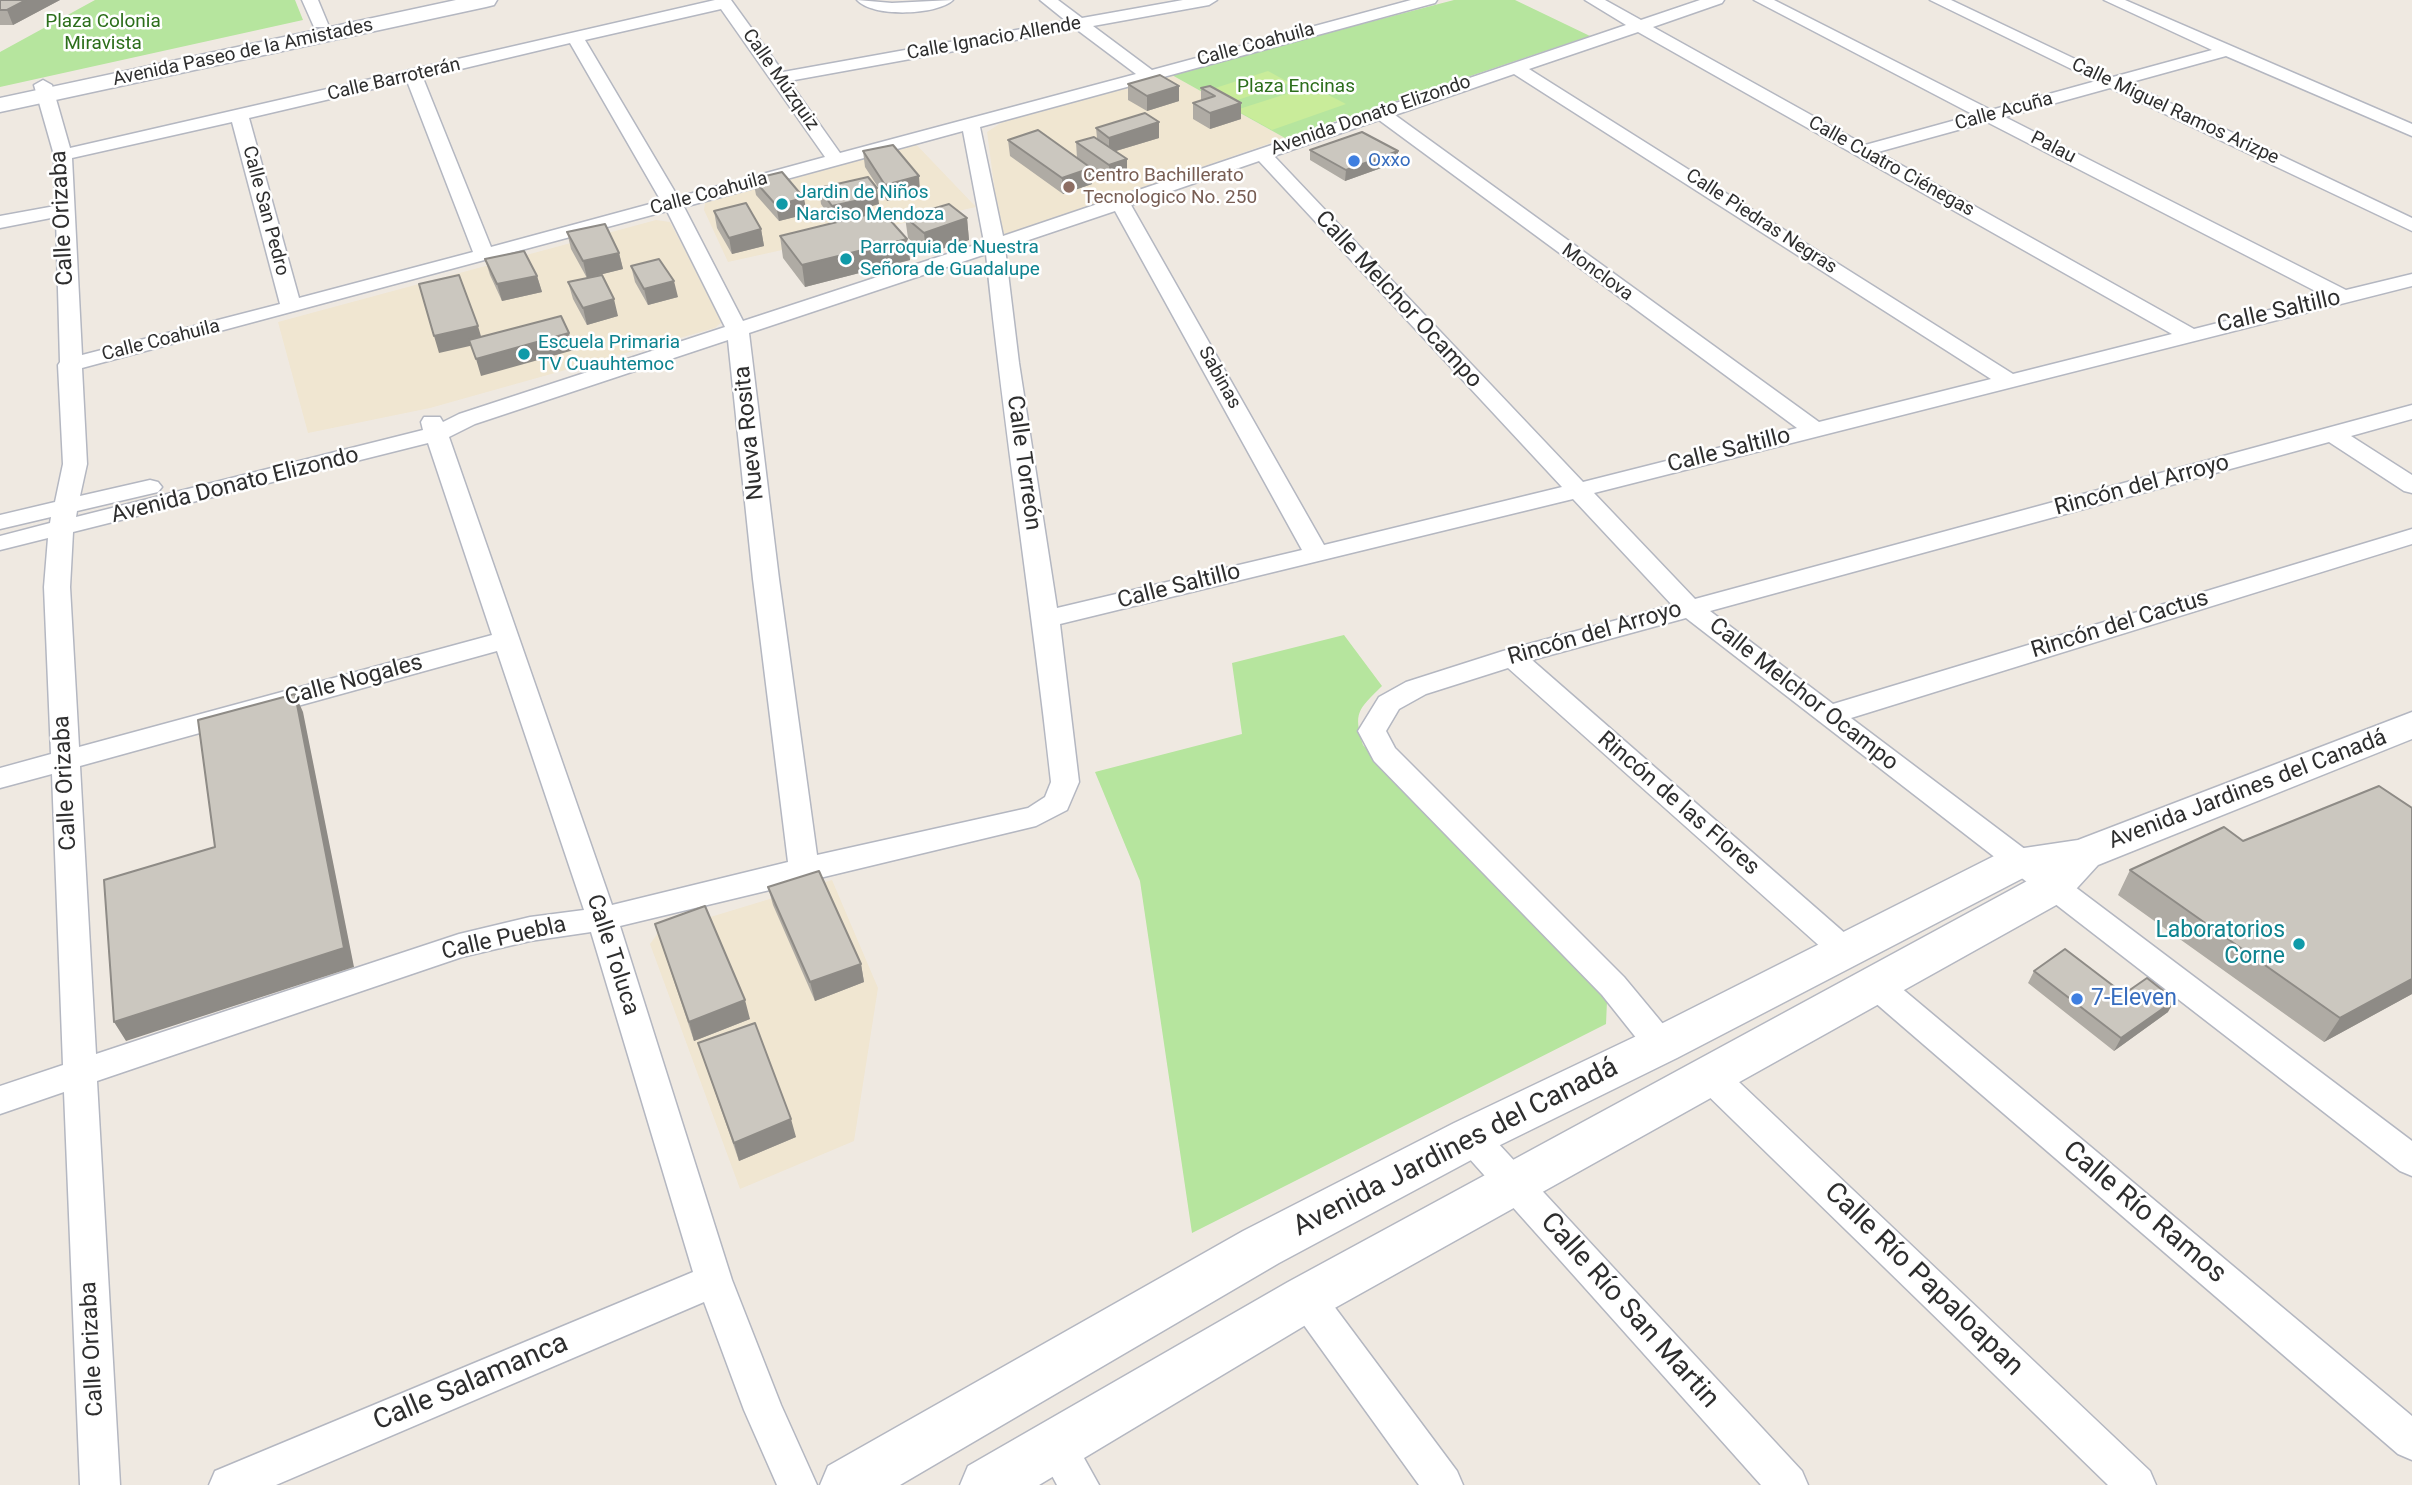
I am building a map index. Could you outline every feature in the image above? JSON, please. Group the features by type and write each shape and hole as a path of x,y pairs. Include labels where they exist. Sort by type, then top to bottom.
{"street":[{"path":"310,0 320,24"},
{"name":"Avenida Paseo de la Amistades","path":"0,105 44,90 320,24 423,6 486,0"},
{"path":"865,0 871,6 888,8 945,0"},
{"path":"1048,0 1148,75"},
{"name":"Calle Ignacio Allende","path":"780,78 1180,2 1209,0"},
{"name":"Calle Cuatro Ciénegas","path":"1593,0 2188,334"},
{"name":"Avenida Donato Elizondo","path":"0,543 64,518 467,419 995,245 1716,0"},
{"name":"Palau","path":"1762,0 2343,298"},
{"name":"Calle Miguel Ramos Arizpe","path":"1938,0 2412,225"},
{"path":"2112,0 2412,131"},
{"name":"Calle Barroterán","path":"63,155 724,1"},
{"name":"Calle Múzquiz","path":"724,1 835,160"},
{"name":"Calle Coahuila","path":"69,365 485,255 1417,1"},
{"name":"Avenida Paseo de la Amistades","path":"0,93 44,90 423,6"},
{"name":"Nueva Rosita","path":"575,37 673,204 738,331 766,579 804,869"},
{"name":"Calle Acuña","path":"1863,151 2226,51"},
{"name":"Calle Piedras Negras","path":"1514,67 2007,380"},
{"path":"413,75 485,255"},
{"name":"Calle Orizaba","path":"44,90 63,155 69,365 75,464 64,518 57,587 100,1485"},
{"name":"Monclova","path":"1381,113 1815,430"},
{"name":"Calle San Pedro","path":"239,115 291,307"},
{"name":"Calle Torreón","path":"970,124 995,245 1008,363 1046,619 1065,782 1057,803"},
{"name":"Calle Melchor Ocampo","path":"1262,154 1689,608 1828,715 2051,868 2412,1161"},
{"name":"Sabinas","path":"1120,203 1316,554"},
{"path":"0,222 65,210"},
{"name":"Calle Saltillo","path":"1046,619 1815,430 2412,279"},
{"name":"Rincón del Arroyo","path":"1661,1045 1613,986 1384,754 1371,731 1389,703 1416,688 1512,657 2412,412"},
{"name":"Calle Toluca","path":"434,428 602,919 714,1280 763,1410 797,1485"},
{"path":"2332,433 2412,486"},
{"name":"Avenida Donato Elizondo","path":"0,522 64,518"},
{"name":"Rincón del Cactus","path":"1828,715 2412,536"},
{"name":"Calle Nogales","path":"0,778 505,640"},
{"name":"Rincón de las Flores","path":"1512,657 1844,950"},
{"name":"Avenida Jardines del Canadá","path":"848,1485 1261,1247 1471,1137 1661,1045 1844,950 2412,725"},
{"name":"Calle Puebla","path":"0,1100 459,946 530,929 602,919 1036,816 1057,803"},
{"name":"Avenida Jardines del Canadá","path":"988,1485 1306,1298 1876,985 2051,868"},
{"name":"Calle Río Ramos","path":"1876,985 2412,1441"},
{"name":"Calle Río Papaloapan","path":"1709,1075 2136,1485"},
{"name":"Calle Río San Martin","path":"1471,1137 1788,1485"},
{"name":"Calle Salamanca","path":"229,1485 714,1280"},
{"path":"1306,1298 1443,1485"},
{"path":"1055,1444 1079,1485"}],"shaded area":[{"name":"Centro Bachillerato Tecnologico No. 250","path":"1170,74 1285,138 1001,237 987,132 1004,121"},
{"path":"910,138 976,207 728,262 704,210 706,196"},
{"path":"656,220 670,222 723,321 715,328 430,408 308,433 278,322"},
{"path":"832,880 878,988 854,1141 740,1189 650,944 658,933"}],"green space":[{"name":"Plaza Colonia Miravista","path":"95,0 295,0 303,20 0,87 0,52"},
{"name":"Plaza Encinas","path":"1454,0 1515,0 1590,36 1285,138 1170,74"},
{"path":"1268,71 1290,83 1228,103 1206,91"},
{"path":"1311,86 1346,104 1272,130 1236,110"},
{"path":"1344,635 1382,686 1367,701 1358,718 1363,745 1607,1001 1606,1024 1192,1233 1140,881 1095,772 1242,734 1232,663"}],"building":[{"path":"0,0 26,0 7,10 0,10"},
{"path":"1160,75 1179,86 1147,96 1128,84"},
{"path":"1210,86 1241,103 1210,113 1193,103 1215,96 1201,88"},
{"path":"1145,113 1159,122 1109,138 1096,128"},
{"path":"1038,130 1091,168 1062,178 1008,140"},
{"path":"1362,132 1398,151 1346,170 1310,150"},
{"path":"1094,137 1127,159 1109,165 1076,142"},
{"path":"893,145 919,176 885,185 863,151"},
{"path":"782,172 804,198 776,205 753,179"},
{"path":"868,177 877,188 860,192 864,199 832,206 819,188"},
{"path":"746,203 761,229 729,238 714,211"},
{"path":"949,204 967,218 924,233 905,217"},
{"path":"882,211 907,239 802,265 780,236"},
{"path":"605,224 619,253 583,261 567,232"},
{"path":"524,251 537,276 497,284 485,259"},
{"path":"659,259 674,281 644,289 631,266"},
{"path":"459,275 478,326 434,336 419,284"},
{"path":"602,275 614,299 583,308 568,282"},
{"path":"561,316 569,333 476,359 469,340"},
{"path":"295,694 344,948 114,1022 104,880 215,847 198,720"},
{"name":"Laboratorios Corne","path":"2379,786 2412,808 2412,979 2340,1018 2130,870 2224,827 2243,841"},
{"path":"819,871 861,964 810,982 768,887"},
{"path":"705,906 745,1000 689,1022 655,924"},
{"name":"7-Eleven","path":"2065,949 2124,994 2147,978 2175,1000 2121,1038 2034,971"},
{"path":"755,1023 791,1119 734,1143 698,1043"}],"place":[{"name":"Oxxo","path":"1354,161"},
{"name":"Centro Bachillerato Tecnologico No. 250","path":"1069,187"},
{"name":"Jardin de Niños Narciso Mendoza","path":"782,204"},
{"name":"Parroquia de Nuestra Señora de Guadalupe","path":"846,259"},
{"name":"Escuela Primaria TV Cuauhtemoc","path":"524,354"},
{"name":"Laboratorios Corne","path":"2299,944"},
{"name":"7-Eleven","path":"2077,999"}]}
